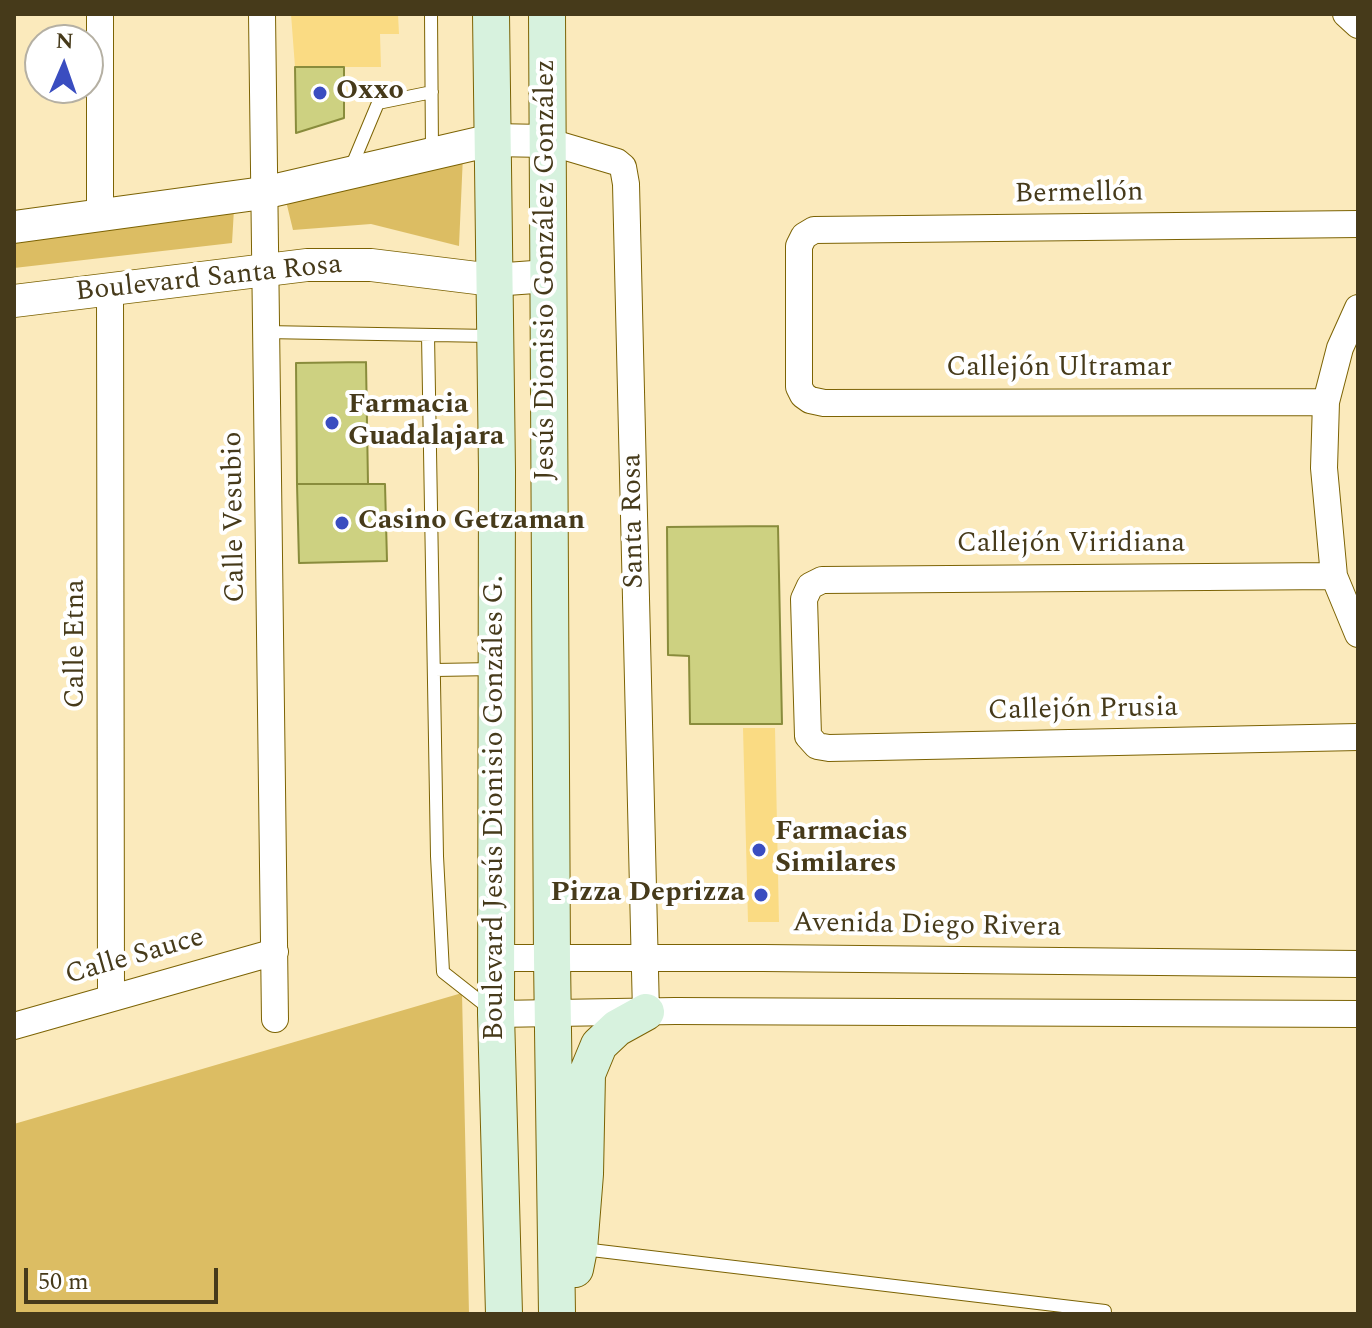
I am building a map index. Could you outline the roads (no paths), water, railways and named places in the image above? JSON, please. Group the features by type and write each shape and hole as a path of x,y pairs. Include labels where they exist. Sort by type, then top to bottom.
{"main road":[{"name":"Boulevard Jesús Dionisio Gonzáles G.","path":"491,14 497,471 496,1014 504,1314"},
{"name":"Jesús Dionisio González González","path":"547,14 552,959"},
{"name":"Boulevard Jesús Dionisio Gonzáles G.","path":"552,959 552,1013 568,1247 557,1314"},
{"path":"565,1314 568,1247 585,1174 587,1074 599,1045 617,1028 646,1012"}],"street":[{"path":"100,14 100,216"},
{"name":"Calle Vesubio","path":"262,14 275,1019"},
{"path":"14,227 263,193 492,140"},
{"name":"Santa Rosa","path":"492,140 546,141 617,162 623,167 626,184 646,1012"},
{"name":"Bermellón","path":"799,387 799,246 804,236 814,230 1358,224"},
{"name":"Boulevard Santa Rosa","path":"14,301 307,265 371,265 493,280 548,276"},
{"name":"Calle Etna","path":"110,289 111,998"},
{"path":"1358,308 1340,348 1326,402 1324,468 1334,576 1358,634"},
{"name":"Callejón Ultramar","path":"799,387 810,400 824,403 1326,402"},
{"name":"Callejón Viridiana","path":"811,742 808,736 804,599 810,586 822,580 1334,576"},
{"name":"Callejón Prusia","path":"811,742 829,748 1358,737"},
{"name":"Calle Sauce","path":"14,1026 275,952"},
{"name":"Avenida Diego Rivera","path":"496,958 1358,964"},
{"path":"496,1014 1358,1014"}],"lane":[{"path":"431,14 432,152"},
{"path":"349,172 378,103 432,92"},
{"path":"265,332 494,336"},
{"path":"428,335 437,856 443,972 496,1014"},
{"path":"435,670 497,669"},
{"path":"568,1247 1105,1311"}],"place":[{"name":"Oxxo","path":"320,93"},
{"name":"Farmacia Guadalajara","path":"332,423"},
{"name":"Casino Getzaman","path":"342,523"},
{"name":"Farmacias Similares","path":"759,850"},
{"name":"Pizza Deprizza","path":"761,895"}]}
